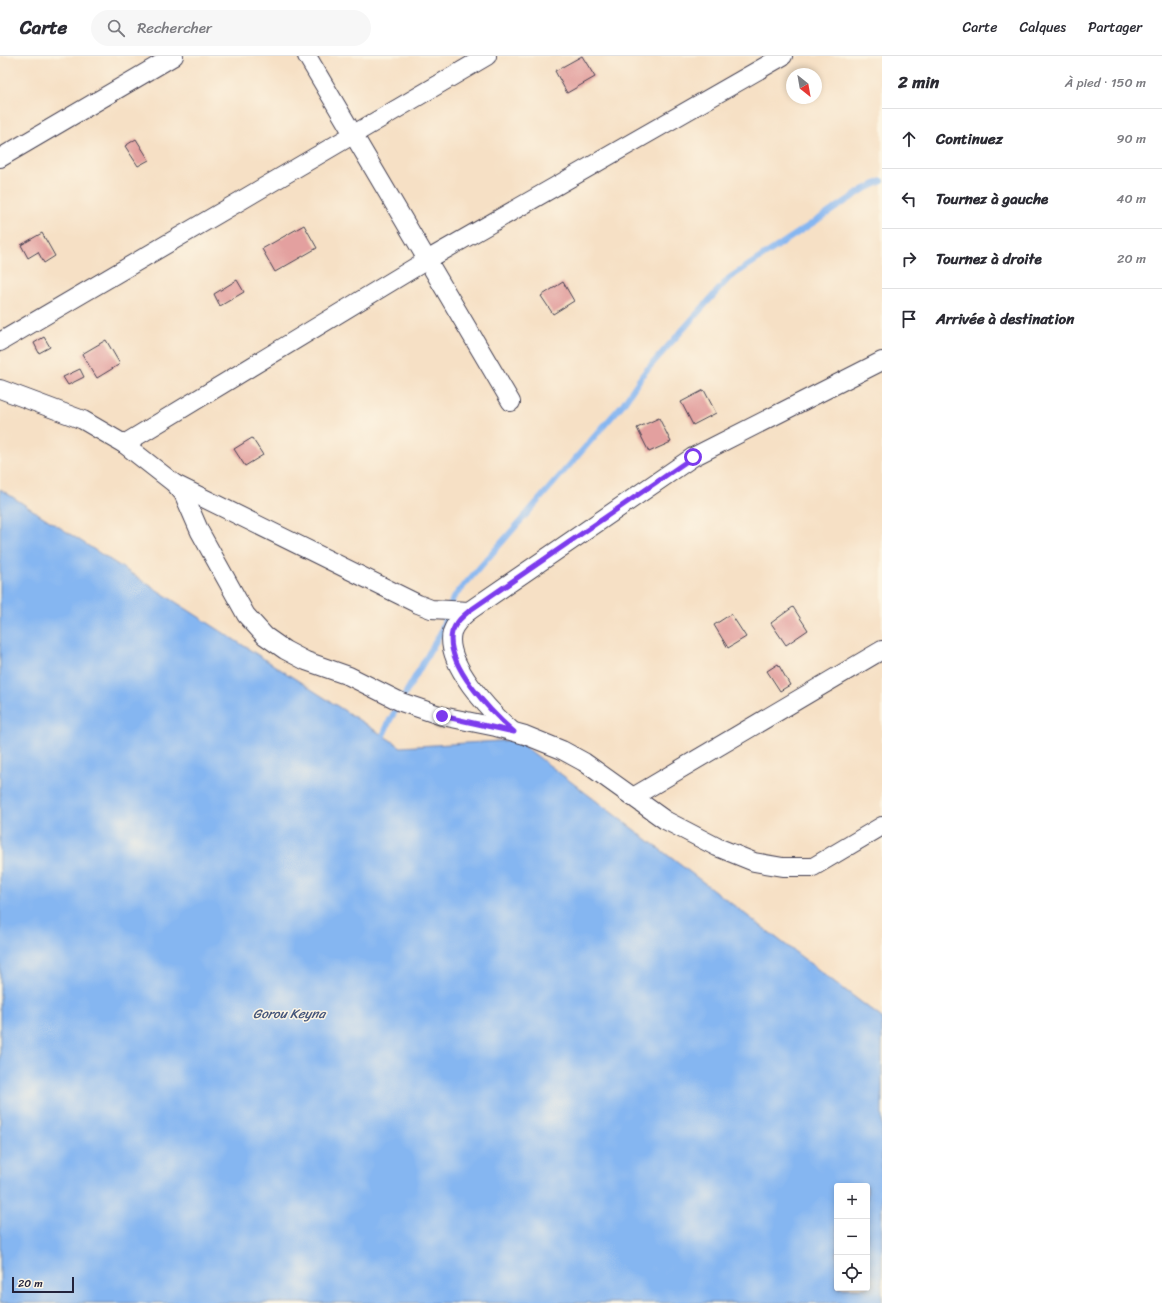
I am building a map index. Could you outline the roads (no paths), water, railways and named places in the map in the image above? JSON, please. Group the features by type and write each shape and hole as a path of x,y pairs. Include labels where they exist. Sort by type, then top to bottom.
{"street":[{"path":"0,158 174,56"},
{"path":"307,56 511,402"},
{"path":"0,342 487,56"},
{"path":"124,444 427,260 783,56"},
{"path":"514,732 482,701 458,666 452,645 452,633 456,623 469,611 693,457 882,361"},
{"path":"0,390 83,420 124,444 175,484 183,493 200,532 246,615 265,636 284,650 306,661 349,676 401,702 442,716 514,732 562,750 584,762 665,820 717,847 754,862 783,867 813,867 882,826"},
{"path":"175,484 418,604 431,609 469,611"},
{"path":"632,797 882,650"}],"water":[{"name":"Gorou Keyna","path":"0,489 401,747 516,740 882,1018 882,1303 0,1303"}],"waterway":[{"path":"380,742 390,720 440,634 453,598 623,404 644,373 729,278 863,190 882,181"}]}
